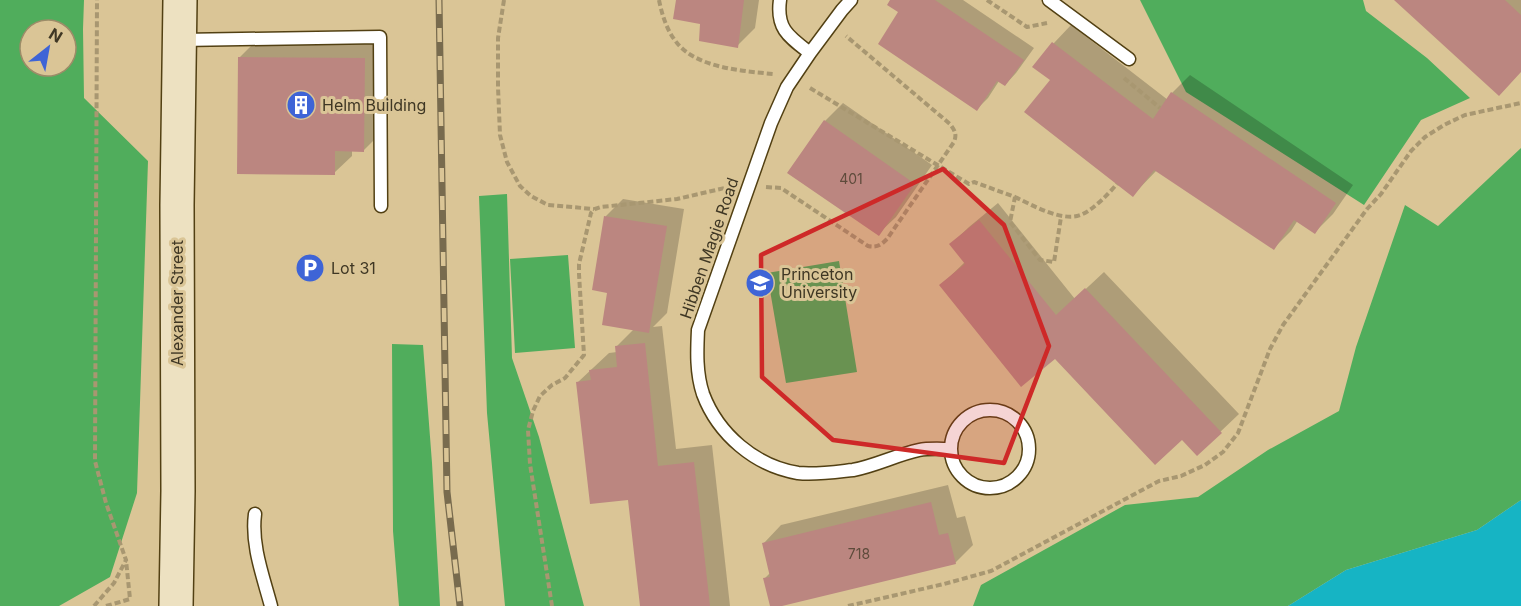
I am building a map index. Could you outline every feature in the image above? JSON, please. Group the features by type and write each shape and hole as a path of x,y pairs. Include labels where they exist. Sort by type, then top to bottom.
{"main road":[{"name":"Alexander Street","path":"176,606 180,0"}],"lane":[{"path":"780,0 780,22 790,38 810,53"},
{"name":"Hibben Magie Road","path":"851,0 787,87 771,123 698,330 697,363 703,393 717,421 741,448 770,465 798,473 827,473 855,469 920,450 951,449"},
{"path":"1049,0 1130,59"},
{"path":"179,40 380,37 381,206"},
{"path":"992,410 1004,413 1020,424 1028,441 1029,453 1025,466 1017,477 1007,484 994,488 981,487 969,482 959,473 953,462 951,449 953,436 968,416 980,411 992,410"},
{"path":"255,514 253,528 271,606"}],"path":[{"path":"97,0 95,461 105,503 126,560 130,599 106,606"},
{"path":"504,0 498,38 500,135 507,162 520,186 531,196 548,205 595,209 677,200 731,187 781,188 868,246 874,247 887,239 939,166 956,136 950,124 844,34"},
{"path":"659,0 662,14 677,43 691,56 712,64 773,74 777,68 969,184 974,182 1061,217 1078,216 1100,203 1117,184"},
{"path":"987,0 1027,27 1057,21"},
{"path":"1117,72 1160,108"},
{"path":"848,606 991,571 1159,481 1181,476 1205,465 1223,452 1238,433 1270,349 1283,325 1411,151 1425,137 1466,115 1521,103"},
{"path":"1015,197 1010,222 1040,260 1054,262 1061,217"},
{"path":"552,606 530,464 528,430 540,396 552,385 565,378 584,355 579,264 591,213 595,209"},
{"path":"94,606 114,583 126,560"}],"highlighted area":[{"path":"943,169 1004,225 1049,346 1004,463 833,440 762,377 761,255"}],"green space":[{"path":"0,0 84,0 84,98 148,161 137,493 110,577 59,606 0,606"},
{"path":"1140,0 1363,0 1366,11 1427,58 1470,98 1421,120 1364,205 1186,92"},
{"path":"1521,148 1521,500 1477,530 1346,570 1288,606 973,606 981,585 1125,505 1198,497 1268,450 1339,411 1356,347 1405,205 1438,226"},
{"path":"507,194 512,358 539,437 584,606 505,606 487,413 479,196"},
{"path":"568,255 575,348 515,353 510,259"},
{"path":"839,261 857,372 786,383 767,273"},
{"path":"392,344 423,345 440,606 399,606 393,531"}],"water":[{"path":"1521,500 1521,606 1288,606 1346,570 1477,530"}],"building":[{"path":"676,0 744,0 738,48 699,41 700,24 673,19"},
{"path":"890,0 935,0 1024,60 1005,86 997,81 977,111 878,44 898,12 887,5"},
{"path":"1394,0 1505,0 1521,15 1521,72 1499,96"},
{"path":"1052,42 1153,119 1171,92 1336,203 1315,234 1294,220 1274,250 1154,170 1133,197 1024,112 1050,80 1032,67"},
{"name":"Helm Building","path":"238,57 365,58 364,152 335,151 335,175 237,174"},
{"path":"824,120 915,184 879,236 787,173"},
{"path":"604,216 667,226 649,333 602,325 607,293 592,290"},
{"path":"979,220 1056,315 1085,288 1222,433 1197,456 1182,440 1155,465 1055,359 1021,387 939,285 965,264 949,244"},
{"path":"645,343 658,466 694,462 710,606 640,606 628,500 590,504 576,382 591,380 589,370 617,367 615,346"},
{"path":"931,502 939,535 948,533 956,564 782,606 770,606 763,578 770,577 762,543"}],"railway":[{"path":"439,0 447,492 460,606"}],"place":[{"name":"Helm Building","path":"301,105"},
{"name":"Lot 31","path":"310,268"},
{"name":"Princeton University","path":"760,283"}]}
